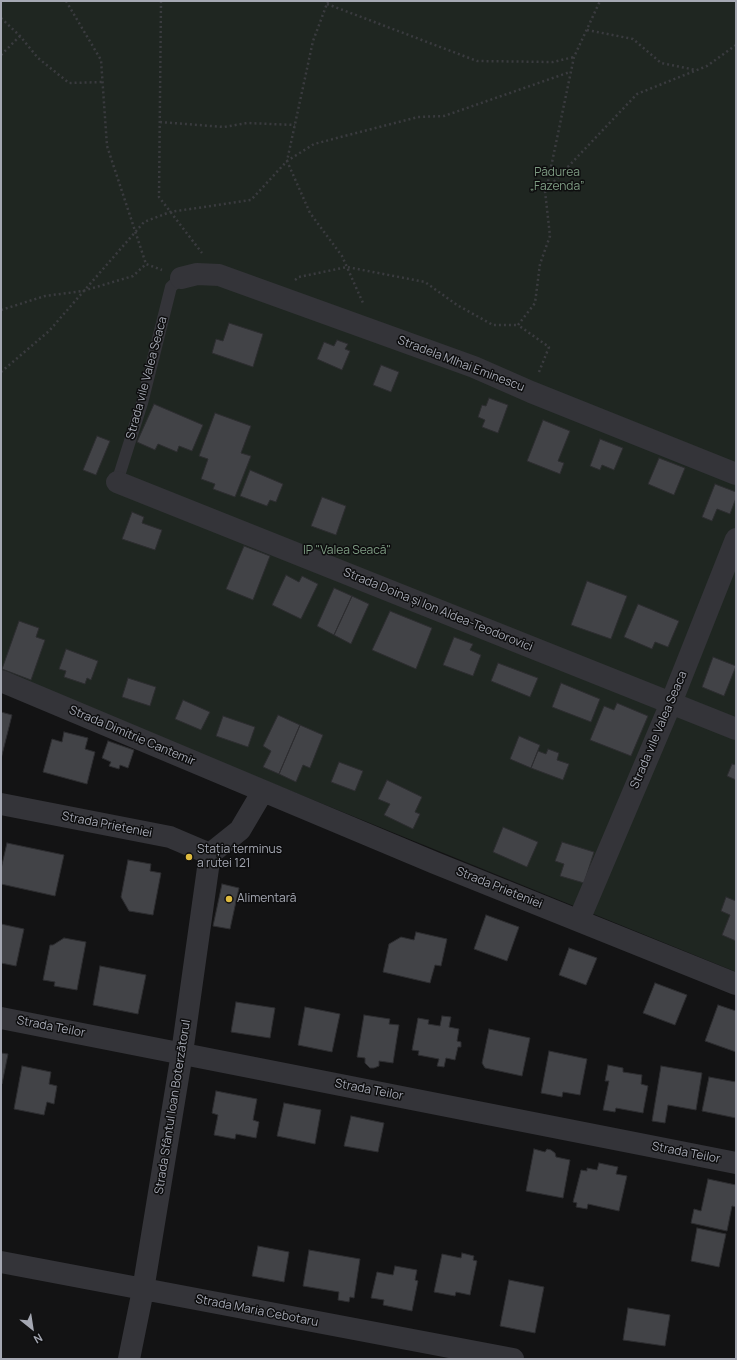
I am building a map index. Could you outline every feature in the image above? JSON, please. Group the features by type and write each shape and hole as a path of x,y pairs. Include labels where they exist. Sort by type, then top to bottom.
{"street":[{"name":"Stradela MIhai Eminescu","path":"181,278 198,274 219,275 474,367 531,392 736,474"},
{"name":"Strada Doina și Ion Aldea-Teodorovici","path":"117,482 736,729"},
{"name":"Strada vile Valea Seaca","path":"579,920 671,703 736,539"},
{"name":"Strada Dimitrie Cantemir","path":"1,681 263,791"},
{"path":"210,854 240,830 263,791"},
{"name":"Strada Prieteniei","path":"263,791 435,863 736,984"},
{"name":"Strada Prieteniei","path":"1,804 170,837 210,854"},
{"name":"Strada Sfântul Ioan Boterzătorul","path":"129,1359 143,1290 182,1053 210,854"},
{"name":"Strada Teilor","path":"1,1018 736,1163"},
{"name":"Strada Maria Cebotaru","path":"1,1262 513,1359"}],"lane":[{"name":"Strada vile Valea Seaca","path":"117,482 142,403 171,287 181,278"}],"path":[{"path":"66,1 101,60 107,146 146,264 181,278"},
{"path":"161,1 159,197 219,275"},
{"path":"518,325 535,303 540,264 550,236 546,191 570,72 574,57 600,1"},
{"path":"374,332 342,256 310,213 287,161 313,42 327,2 477,61 553,62 574,57"},
{"path":"1,18 20,36 38,58 69,83 102,82"},
{"path":"587,30 632,39 661,63 696,70"},
{"path":"1,54 20,36"},
{"path":"546,191 637,94 707,66 736,45"},
{"path":"1,372 49,331 144,222 170,212 251,200 287,161 314,144 418,117 444,116 570,72"},
{"path":"160,122 224,127 247,123 295,125"},
{"path":"1,310 45,296 83,291 133,276 146,264"},
{"path":"274,295 299,277 347,267 425,282 457,304 493,325 518,325 549,347 531,392"}],"green space":[{"path":"1,1 736,1 736,972 146,732 1,671"}],"building":[{"path":"229,323 263,334 253,367 212,353 216,339 223,341"},
{"path":"337,340 348,344 345,349 350,351 342,370 317,359 324,342 334,346"},
{"path":"381,365 399,372 391,392 373,385"},
{"path":"489,398 508,405 498,433 482,427 485,420 478,417 482,405 486,406"},
{"path":"154,404 203,425 192,451 179,446 177,452 158,444 155,450 137,442"},
{"path":"215,413 251,426 241,453 251,456 235,497 213,489 215,484 201,479 208,459 199,456"},
{"path":"543,420 570,431 558,461 564,463 560,474 527,461"},
{"path":"97,436 110,441 96,475 83,470"},
{"path":"600,439 623,448 614,470 602,465 600,470 590,466"},
{"path":"659,458 685,468 674,495 648,484"},
{"path":"250,470 283,484 276,502 270,500 267,506 240,496"},
{"path":"715,484 736,492 736,498 730,514 717,509 712,521 702,517"},
{"path":"322,497 346,506 336,535 311,526"},
{"path":"132,512 144,517 142,523 162,530 155,550 122,539"},
{"path":"244,546 270,556 253,600 226,589"},
{"path":"286,575 299,582 302,576 318,584 301,619 272,605"},
{"path":"587,581 627,596 611,639 571,625"},
{"path":"334,588 352,596 334,635 317,626"},
{"path":"352,596 369,604 351,644 334,635"},
{"path":"638,604 679,621 668,647 655,642 652,649 624,637"},
{"path":"390,611 432,628 416,669 372,650"},
{"path":"19,621 39,628 36,637 45,640 31,680 2,669"},
{"path":"454,637 473,644 470,650 481,655 473,676 443,665"},
{"path":"66,649 98,661 91,680 87,678 85,684 64,677 66,671 59,669"},
{"path":"713,657 736,666 724,696 702,687"},
{"path":"498,663 538,678 530,697 491,681"},
{"path":"128,678 156,687 150,706 122,697"},
{"path":"561,683 600,699 591,722 552,707"},
{"path":"183,700 210,712 201,730 175,719"},
{"path":"617,703 648,716 631,756 590,740 604,706 614,710"},
{"path":"1,712 12,715 1,759"},
{"path":"278,715 300,725 279,774 263,767 271,751 263,746"},
{"path":"223,716 255,727 248,747 216,736"},
{"path":"300,725 323,735 310,768 303,765 296,782 279,774"},
{"path":"64,732 88,738 85,749 95,752 87,784 43,772 52,739 62,742"},
{"path":"519,736 540,745 531,768 510,759"},
{"path":"108,741 134,750 128,768 120,765 119,769 109,766 111,762 102,758"},
{"path":"548,749 559,753 557,760 569,764 563,780 531,768 538,751 546,754"},
{"path":"339,762 363,771 355,791 331,782"},
{"path":"732,764 736,765 736,780 727,776"},
{"path":"387,780 422,797 415,812 420,814 413,829 384,815 390,804 378,799"},
{"path":"503,827 538,842 527,867 493,852"},
{"path":"562,842 594,852 584,883 560,876 564,864 555,861"},
{"path":"7,843 64,855 55,896 1,884 1,869"},
{"path":"128,860 151,864 150,871 161,873 153,915 129,911 121,897"},
{"path":"222,884 239,888 230,929 213,926"},
{"path":"726,897 736,901 736,941 722,935 730,915 721,911"},
{"path":"486,915 519,927 507,961 474,949"},
{"path":"1,924 24,929 16,966 1,963"},
{"path":"416,932 447,939 441,966 435,965 430,983 383,972 389,944 401,937 414,940"},
{"path":"64,938 86,942 77,990 54,986 55,982 43,980 50,945 53,945"},
{"path":"569,948 597,958 586,985 559,975"},
{"path":"100,966 146,975 138,1014 93,1005"},
{"path":"655,983 687,995 675,1025 643,1013"},
{"path":"236,1002 275,1008 270,1038 231,1032"},
{"path":"718,1005 736,1011 736,1052 705,1041"},
{"path":"305,1007 340,1014 332,1052 298,1045"},
{"path":"364,1015 390,1019 389,1024 399,1025 393,1063 379,1061 379,1066 370,1068 365,1063 365,1058 357,1057"},
{"path":"442,1016 451,1017 449,1027 459,1029 457,1041 461,1042 461,1047 458,1047 455,1060 446,1058 444,1067 437,1066 439,1059 418,1055 419,1051 412,1050 418,1018 429,1020 428,1024 440,1026"},
{"path":"489,1029 530,1038 522,1076 485,1068 482,1063"},
{"path":"549,1051 587,1059 580,1095 563,1092 562,1097 541,1093"},
{"path":"1,1053 8,1054 2,1084 1,1083"},
{"path":"608,1065 623,1068 623,1072 642,1075 641,1084 648,1086 643,1113 616,1108 615,1112 603,1110 609,1081 605,1081"},
{"path":"22,1066 51,1072 49,1084 57,1086 54,1104 47,1102 44,1115 14,1109"},
{"path":"661,1066 702,1073 696,1110 668,1105 665,1123 652,1121"},
{"path":"709,1077 736,1082 736,1118 702,1111"},
{"path":"216,1091 257,1099 253,1120 259,1122 256,1138 236,1134 235,1139 214,1135 218,1115 212,1113"},
{"path":"284,1103 321,1110 315,1144 277,1136"},
{"path":"351,1116 384,1123 378,1152 344,1146"},
{"path":"534,1149 545,1152 547,1149 551,1150 555,1153 556,1157 570,1160 563,1198 526,1191"},
{"path":"599,1163 618,1167 616,1174 627,1176 619,1211 588,1204 587,1209 576,1207 577,1203 573,1202 581,1170 587,1171 587,1168 597,1170"},
{"path":"708,1179 736,1185 736,1207 732,1206 727,1231 691,1223 694,1209 701,1211"},
{"path":"697,1228 726,1234 719,1267 691,1261"},
{"path":"258,1246 289,1252 284,1282 252,1276"},
{"path":"309,1250 360,1259 354,1298 350,1297 349,1302 338,1300 339,1292 303,1286"},
{"path":"462,1253 474,1256 473,1260 477,1261 470,1295 456,1292 455,1296 434,1292 442,1254 461,1258"},
{"path":"395,1266 417,1270 415,1280 418,1281 412,1311 383,1305 384,1300 371,1298 377,1272 393,1275"},
{"path":"509,1280 544,1287 535,1333 500,1326"},
{"path":"628,1308 670,1315 665,1346 623,1340"}],"place":[{"name":"Stația terminus a rutei 121","path":"189,857"},
{"name":"Alimentară","path":"229,899"}],"park label":[{"name":"Pădurea „Fazenda”","path":"557,180"},
{"name":"IP \"Valea Seacă\"","path":"347,551"}]}
